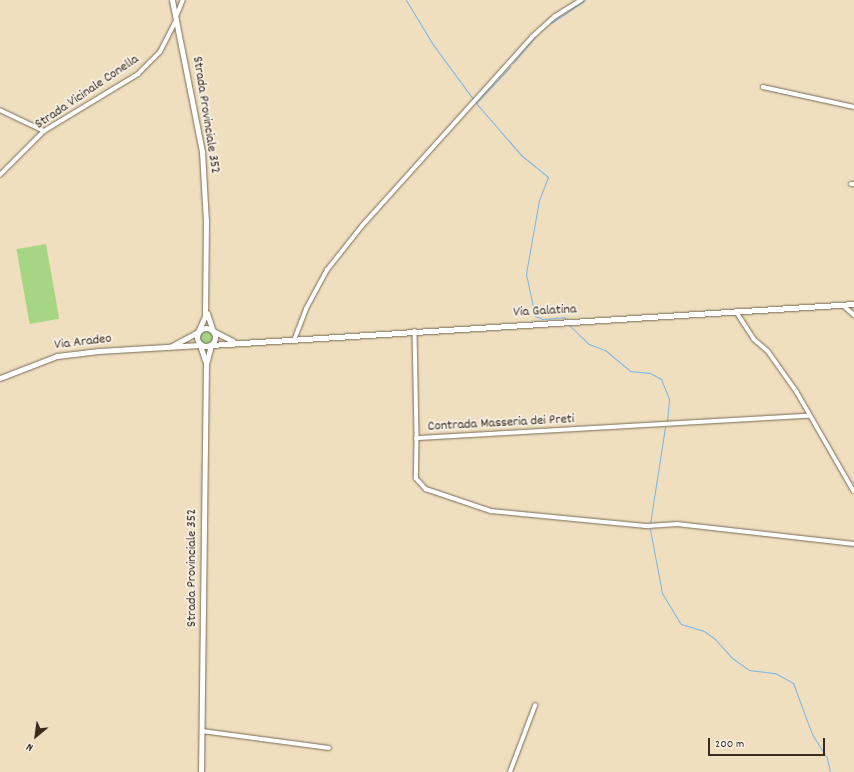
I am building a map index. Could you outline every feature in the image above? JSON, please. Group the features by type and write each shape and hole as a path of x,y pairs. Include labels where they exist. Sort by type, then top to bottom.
{"main road":[{"name":"Strada Provinciale 352","path":"172,0 202,152 206,221 206,308 213,331"},
{"name":"Via Galatina","path":"211,345 294,338 854,304"},
{"name":"Strada Provinciale 352","path":"198,332 206,308"},
{"path":"205,328 213,331 215,338 211,345 200,345 196,338 198,332 205,328"},
{"name":"Via Galatina","path":"213,331 237,342"},
{"name":"Via Aradeo","path":"172,346 183,342 198,332"},
{"name":"Strada Provinciale 352","path":"200,345 206,364"},
{"name":"Via Aradeo","path":"0,378 57,356 200,345"},
{"name":"Strada Provinciale 352","path":"201,772 206,364 211,345"}],"street":[{"name":"Strada Vicinale Conella","path":"0,175 44,131 138,74 160,52 183,0"},
{"path":"294,338 306,309 326,270 362,226 540,28 581,0"},
{"path":"763,87 854,107"},
{"path":"0,110 44,131"},
{"path":"842,304 854,315"},
{"path":"736,311 754,340 768,351 793,386 854,491"},
{"path":"415,331 417,439"},
{"name":"Contrada Masseria dei Preti","path":"810,416 417,439 416,478 426,489 491,511 648,526 677,524 854,544"},
{"path":"510,772 535,706"},
{"path":"202,731 329,748"}],"green space":[{"path":"46,244 59,319 30,324 16,249"},
{"path":"206,329 213,334 214,337 209,344 206,345 199,340 198,337 203,330"}],"waterway":[{"path":"406,0 434,46 476,103 521,155 548,177 539,200 526,274 535,316 543,319 564,317 566,320"},
{"path":"551,23 585,0"},
{"path":"533,34 548,20"},
{"path":"513,63 535,37"},
{"path":"476,103 510,67"},
{"path":"568,324 589,344 605,350 630,371 650,373 661,379 669,399 667,421"},
{"path":"650,524 665,427"},
{"path":"650,529 662,593 678,620 681,624 704,631 715,639 732,658 749,670 775,673 793,683 812,734 827,758 830,772"}]}
